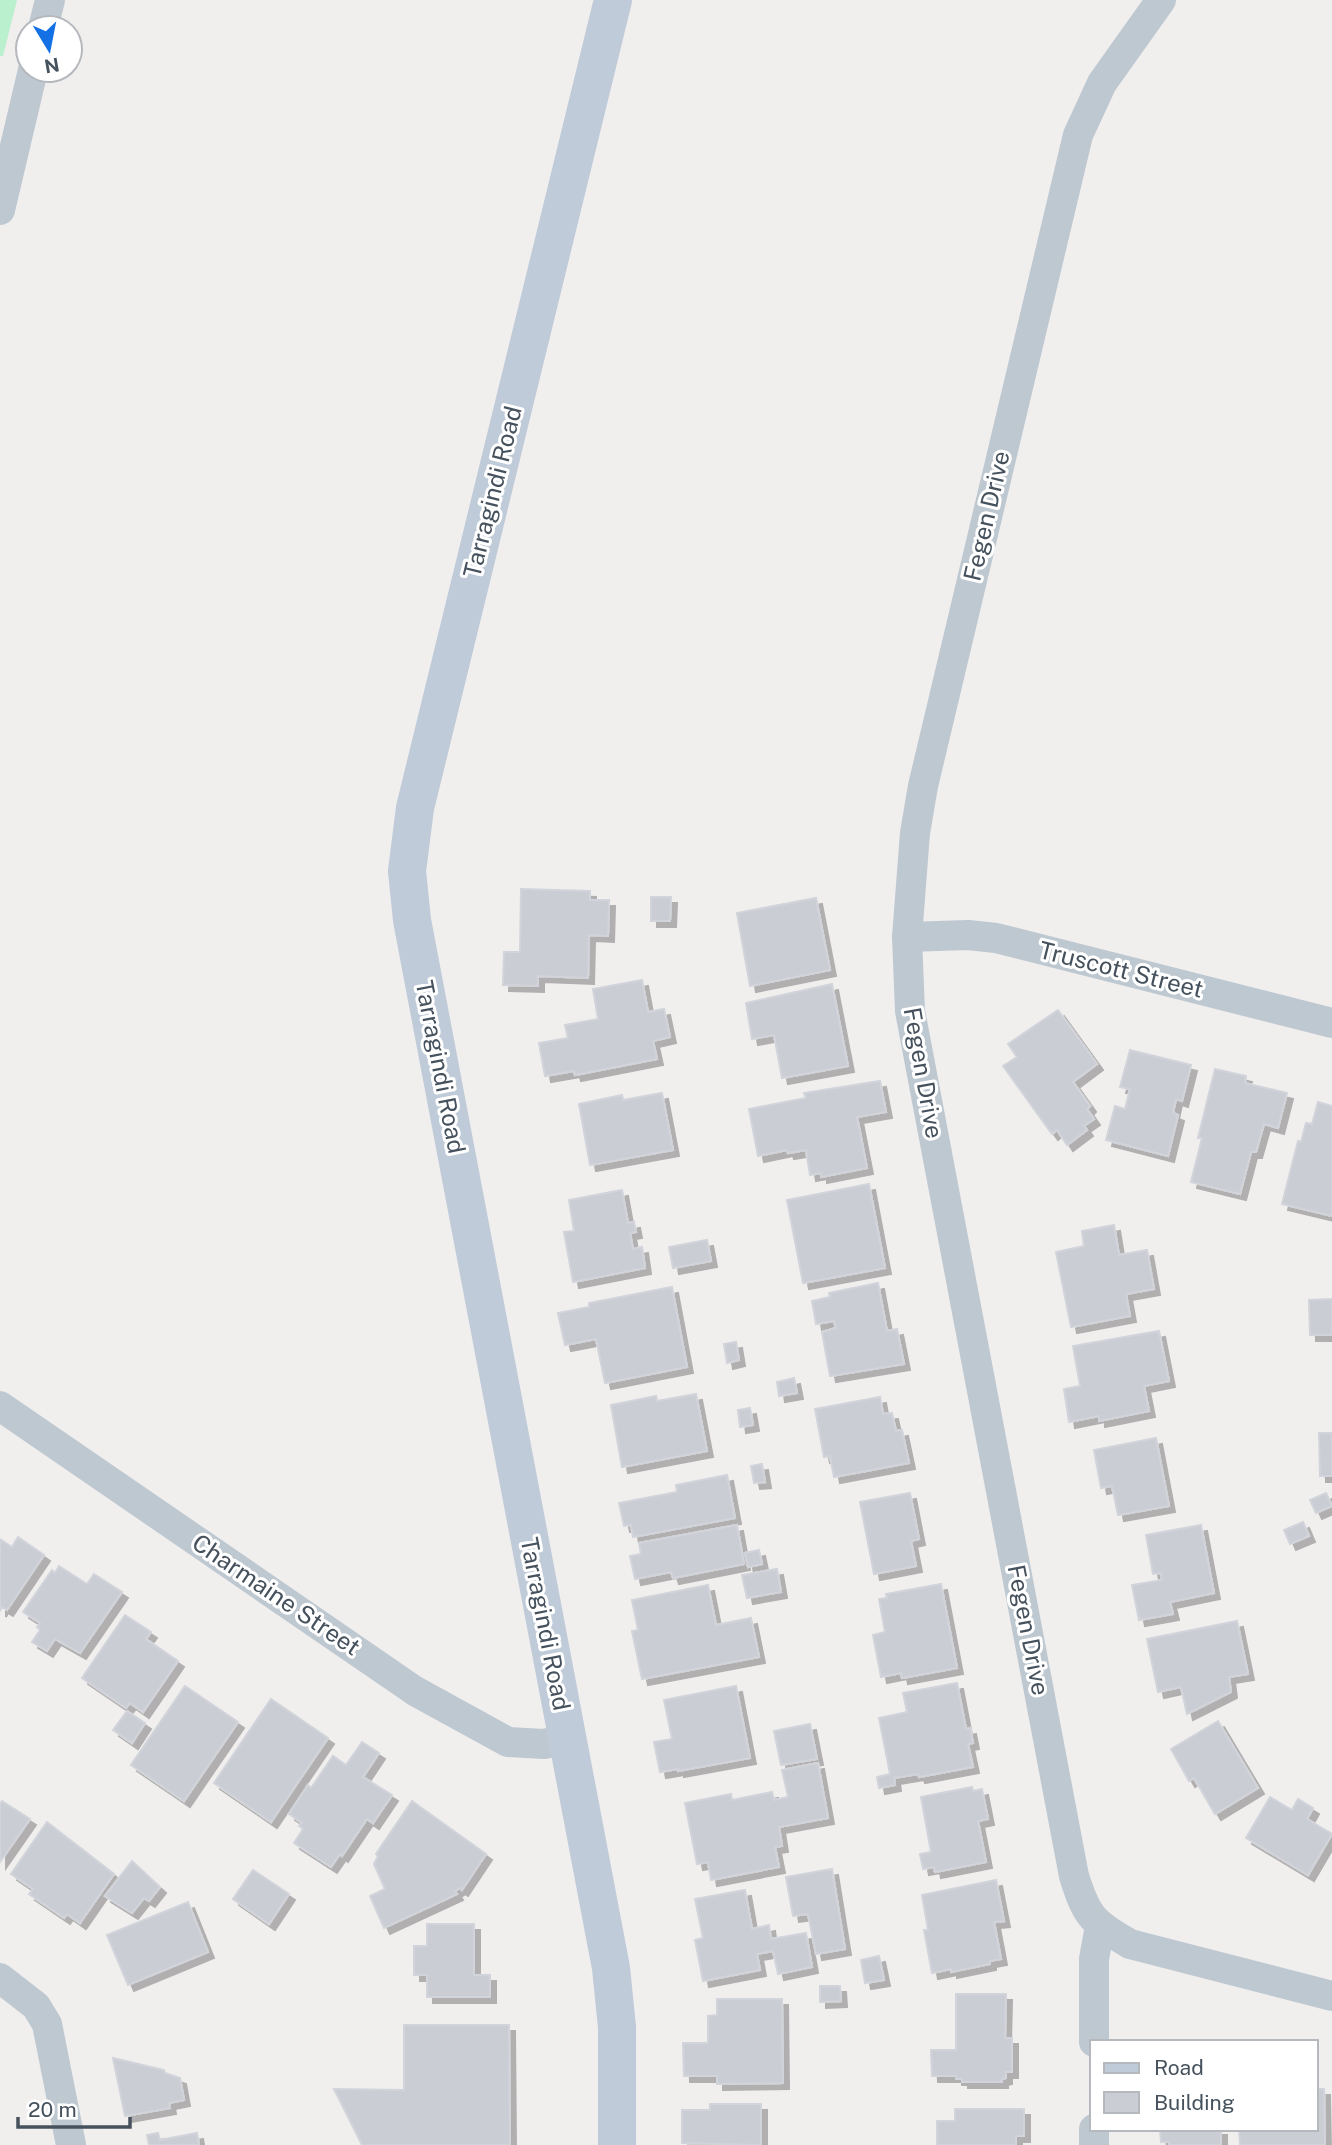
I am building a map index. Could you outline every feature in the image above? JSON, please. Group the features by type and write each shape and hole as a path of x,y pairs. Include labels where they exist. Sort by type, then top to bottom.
{"street":[{"name":"Tarragindi Road","path":"613,0 415,808 407,871 412,920 614,1990 617,2026 617,2145"},
{"name":"Fegen Drive","path":"1161,0 1102,83 1078,135 923,786 915,833 907,937 910,1011 1074,1876 1083,1904 1100,1926 1130,1944 1332,1996"},
{"path":"0,210 30,84"},
{"name":"Truscott Street","path":"907,937 968,935 996,938 1332,1023"},
{"name":"Charmaine Street","path":"0,1406 415,1691 508,1742 544,1744 567,1739"},
{"path":"1094,2040 1094,1959 1100,1926"},
{"path":"0,1978 36,2006 47,2024 71,2145"}],"green space":[{"path":"0,0 17,0 3,56 0,56"}],"building":[{"path":"521,889 590,891 590,900 609,900 608,936 589,935 588,978 538,976 538,986 503,985 504,952 520,952"},
{"path":"651,897 671,897 670,921 651,921"},
{"path":"816,898 830,970 750,986 737,913"},
{"path":"642,980 648,1012 664,1009 670,1037 653,1041 657,1059 575,1075 574,1071 545,1076 539,1043 568,1038 565,1025 598,1019 593,989"},
{"path":"832,984 848,1066 782,1078 774,1035 752,1039 746,1003"},
{"path":"1058,1010 1097,1064 1073,1082 1090,1106 1087,1109 1094,1119 1084,1126 1087,1130 1067,1145 1057,1130 1052,1134 1003,1066 1017,1057 1008,1044"},
{"path":"1130,1050 1191,1065 1182,1101 1176,1099 1173,1113 1178,1115 1168,1156 1106,1140 1115,1106 1125,1109 1130,1089 1120,1087"},
{"path":"1215,1069 1246,1076 1245,1083 1287,1093 1278,1128 1264,1124 1256,1152 1251,1152 1240,1194 1191,1182 1202,1138 1198,1138"},
{"path":"880,1081 886,1112 857,1117 867,1168 821,1177 821,1173 810,1175 806,1150 788,1153 787,1150 758,1156 749,1109 806,1098 804,1093"},
{"path":"662,1093 673,1150 590,1165 579,1104 622,1095 623,1100"},
{"path":"1318,1102 1332,1106 1332,1216 1282,1204 1298,1141 1301,1142 1306,1123 1312,1124"},
{"path":"869,1184 885,1268 803,1283 787,1200"},
{"path":"622,1190 628,1223 634,1222 636,1232 630,1233 633,1249 642,1247 645,1268 573,1282 564,1232 574,1231 569,1200"},
{"path":"1114,1225 1119,1255 1147,1250 1154,1289 1126,1294 1130,1316 1071,1327 1056,1252 1084,1246 1082,1231"},
{"path":"707,1240 711,1261 673,1268 669,1247"},
{"path":"878,1283 887,1331 897,1329 904,1364 830,1376 822,1332 836,1328 834,1321 816,1324 812,1301 830,1297 829,1293"},
{"path":"672,1287 687,1367 605,1383 596,1339 565,1345 558,1313 589,1307 589,1303"},
{"path":"1332,1299 1332,1335 1310,1335 1309,1300"},
{"path":"1159,1331 1169,1381 1144,1386 1149,1411 1099,1421 1099,1416 1069,1422 1064,1389 1080,1386 1073,1346"},
{"path":"736,1342 739,1360 727,1363 724,1344"},
{"path":"794,1378 797,1393 779,1396 777,1382"},
{"path":"696,1394 707,1451 622,1467 611,1405 656,1396 657,1401"},
{"path":"880,1397 883,1414 892,1413 896,1431 902,1430 909,1463 834,1477 830,1456 824,1457 815,1409"},
{"path":"750,1408 753,1425 740,1427 738,1410"},
{"path":"1319,1433 1332,1433 1332,1476 1320,1476"},
{"path":"1156,1438 1169,1506 1118,1515 1112,1486 1101,1488 1094,1450"},
{"path":"762,1464 765,1482 754,1483 751,1466"},
{"path":"727,1475 735,1518 633,1537 631,1525 624,1526 619,1503 677,1492 676,1485"},
{"path":"910,1493 919,1539 911,1541 916,1566 874,1574 860,1502"},
{"path":"1326,1493 1332,1506 1316,1513 1310,1500"},
{"path":"1303,1522 1309,1536 1290,1544 1284,1530"},
{"path":"737,1525 744,1564 673,1578 671,1572 635,1579 630,1556 641,1554 639,1543"},
{"path":"1201,1525 1214,1593 1170,1602 1173,1614 1139,1620 1132,1585 1162,1580 1161,1573 1153,1574 1146,1535"},
{"path":"18,1537 44,1555 7,1610 2,1607 0,1611 0,1539 12,1547"},
{"path":"759,1550 762,1564 748,1567 745,1553"},
{"path":"59,1566 87,1584 94,1574 122,1592 80,1653 55,1639 47,1651 32,1642 40,1630 37,1627 40,1623 23,1612 52,1570 55,1573"},
{"path":"777,1569 781,1592 747,1598 742,1575"},
{"path":"941,1584 957,1668 902,1678 901,1673 881,1677 873,1635 885,1632 879,1599 887,1598 886,1594"},
{"path":"708,1585 716,1625 751,1618 759,1657 642,1679 632,1631 638,1630 632,1600"},
{"path":"125,1615 151,1632 146,1639 178,1661 143,1712 130,1703 126,1708 82,1678"},
{"path":"1237,1621 1248,1674 1229,1677 1231,1692 1187,1714 1181,1687 1158,1692 1147,1639"},
{"path":"957,1683 966,1729 970,1728 973,1743 968,1744 973,1767 919,1777 918,1774 894,1778 895,1785 879,1788 877,1777 890,1774 879,1718 907,1712 903,1693"},
{"path":"185,1686 238,1722 184,1801 131,1765"},
{"path":"736,1686 750,1758 660,1772 654,1742 672,1739 664,1700"},
{"path":"271,1699 328,1738 271,1822 214,1783"},
{"path":"127,1711 145,1723 132,1743 113,1730"},
{"path":"1218,1721 1258,1788 1215,1814 1194,1778 1189,1781 1171,1749"},
{"path":"810,1724 817,1759 781,1765 774,1731"},
{"path":"362,1742 379,1753 363,1777 392,1795 373,1823 367,1819 342,1856 340,1854 331,1867 294,1843 303,1829 299,1826 302,1823 289,1814 308,1785 311,1788 333,1756 346,1765"},
{"path":"818,1763 828,1818 779,1827 782,1846 775,1847 779,1867 711,1880 708,1862 697,1864 685,1803 731,1794 732,1800 772,1792 774,1800 788,1797 782,1770"},
{"path":"972,1787 973,1791 982,1789 988,1819 978,1821 986,1862 935,1872 934,1867 923,1869 920,1854 931,1852 921,1797"},
{"path":"1270,1797 1292,1810 1298,1799 1313,1808 1307,1819 1332,1834 1308,1875 1246,1838"},
{"path":"2,1801 30,1819 0,1862 0,1804"},
{"path":"412,1801 486,1854 462,1890 460,1888 455,1891 457,1894 384,1928 370,1896 385,1889 374,1864 378,1856 376,1854"},
{"path":"47,1822 114,1874 80,1923 67,1914 64,1918 29,1894 33,1889 11,1874"},
{"path":"132,1861 160,1887 149,1901 144,1898 132,1913 105,1896"},
{"path":"832,1869 845,1949 816,1954 808,1914 793,1916 786,1877"},
{"path":"253,1870 289,1894 269,1924 233,1899"},
{"path":"996,1880 1004,1921 994,1922 1001,1959 951,1972 951,1969 932,1973 924,1930 928,1930 922,1895"},
{"path":"745,1890 752,1929 769,1925 771,1939 806,1933 812,1967 778,1974 773,1951 757,1954 760,1970 703,1981 695,1940 703,1938 695,1899"},
{"path":"188,1902 208,1952 128,1985 107,1935"},
{"path":"427,1924 474,1924 474,1975 490,1975 490,1997 427,1997 427,1975 414,1975 414,1946 427,1946"},
{"path":"879,1956 884,1980 865,1983 861,1960"},
{"path":"820,1986 840,1986 841,2001 820,2002"},
{"path":"956,1994 1006,1994 1005,2038 1012,2038 1012,2072 1006,2072 1006,2078 1002,2079 1002,2082 962,2082 962,2079 956,2079 956,2076 932,2076 931,2050 956,2050"},
{"path":"717,1999 782,1999 783,2083 717,2084 717,2076 684,2076 683,2043 708,2043 708,2016 717,2015"},
{"path":"404,2025 509,2025 510,2145 362,2145 334,2089 404,2090"},
{"path":"113,2058 164,2070 165,2073 180,2078 184,2100 169,2103 170,2108 125,2116"},
{"path":"1318,2089 1324,2089 1325,2145 1240,2145 1239,2131 1318,2131"},
{"path":"710,2104 761,2104 761,2145 682,2143 682,2110 710,2110"},
{"path":"955,2109 1024,2109 1024,2136 1016,2136 1016,2145 937,2145 937,2121 955,2121"},
{"path":"1160,2131 1221,2131 1221,2145 1169,2145 1169,2142 1161,2142"},
{"path":"158,2133 160,2140 197,2133 199,2145 149,2145 147,2135"}]}
